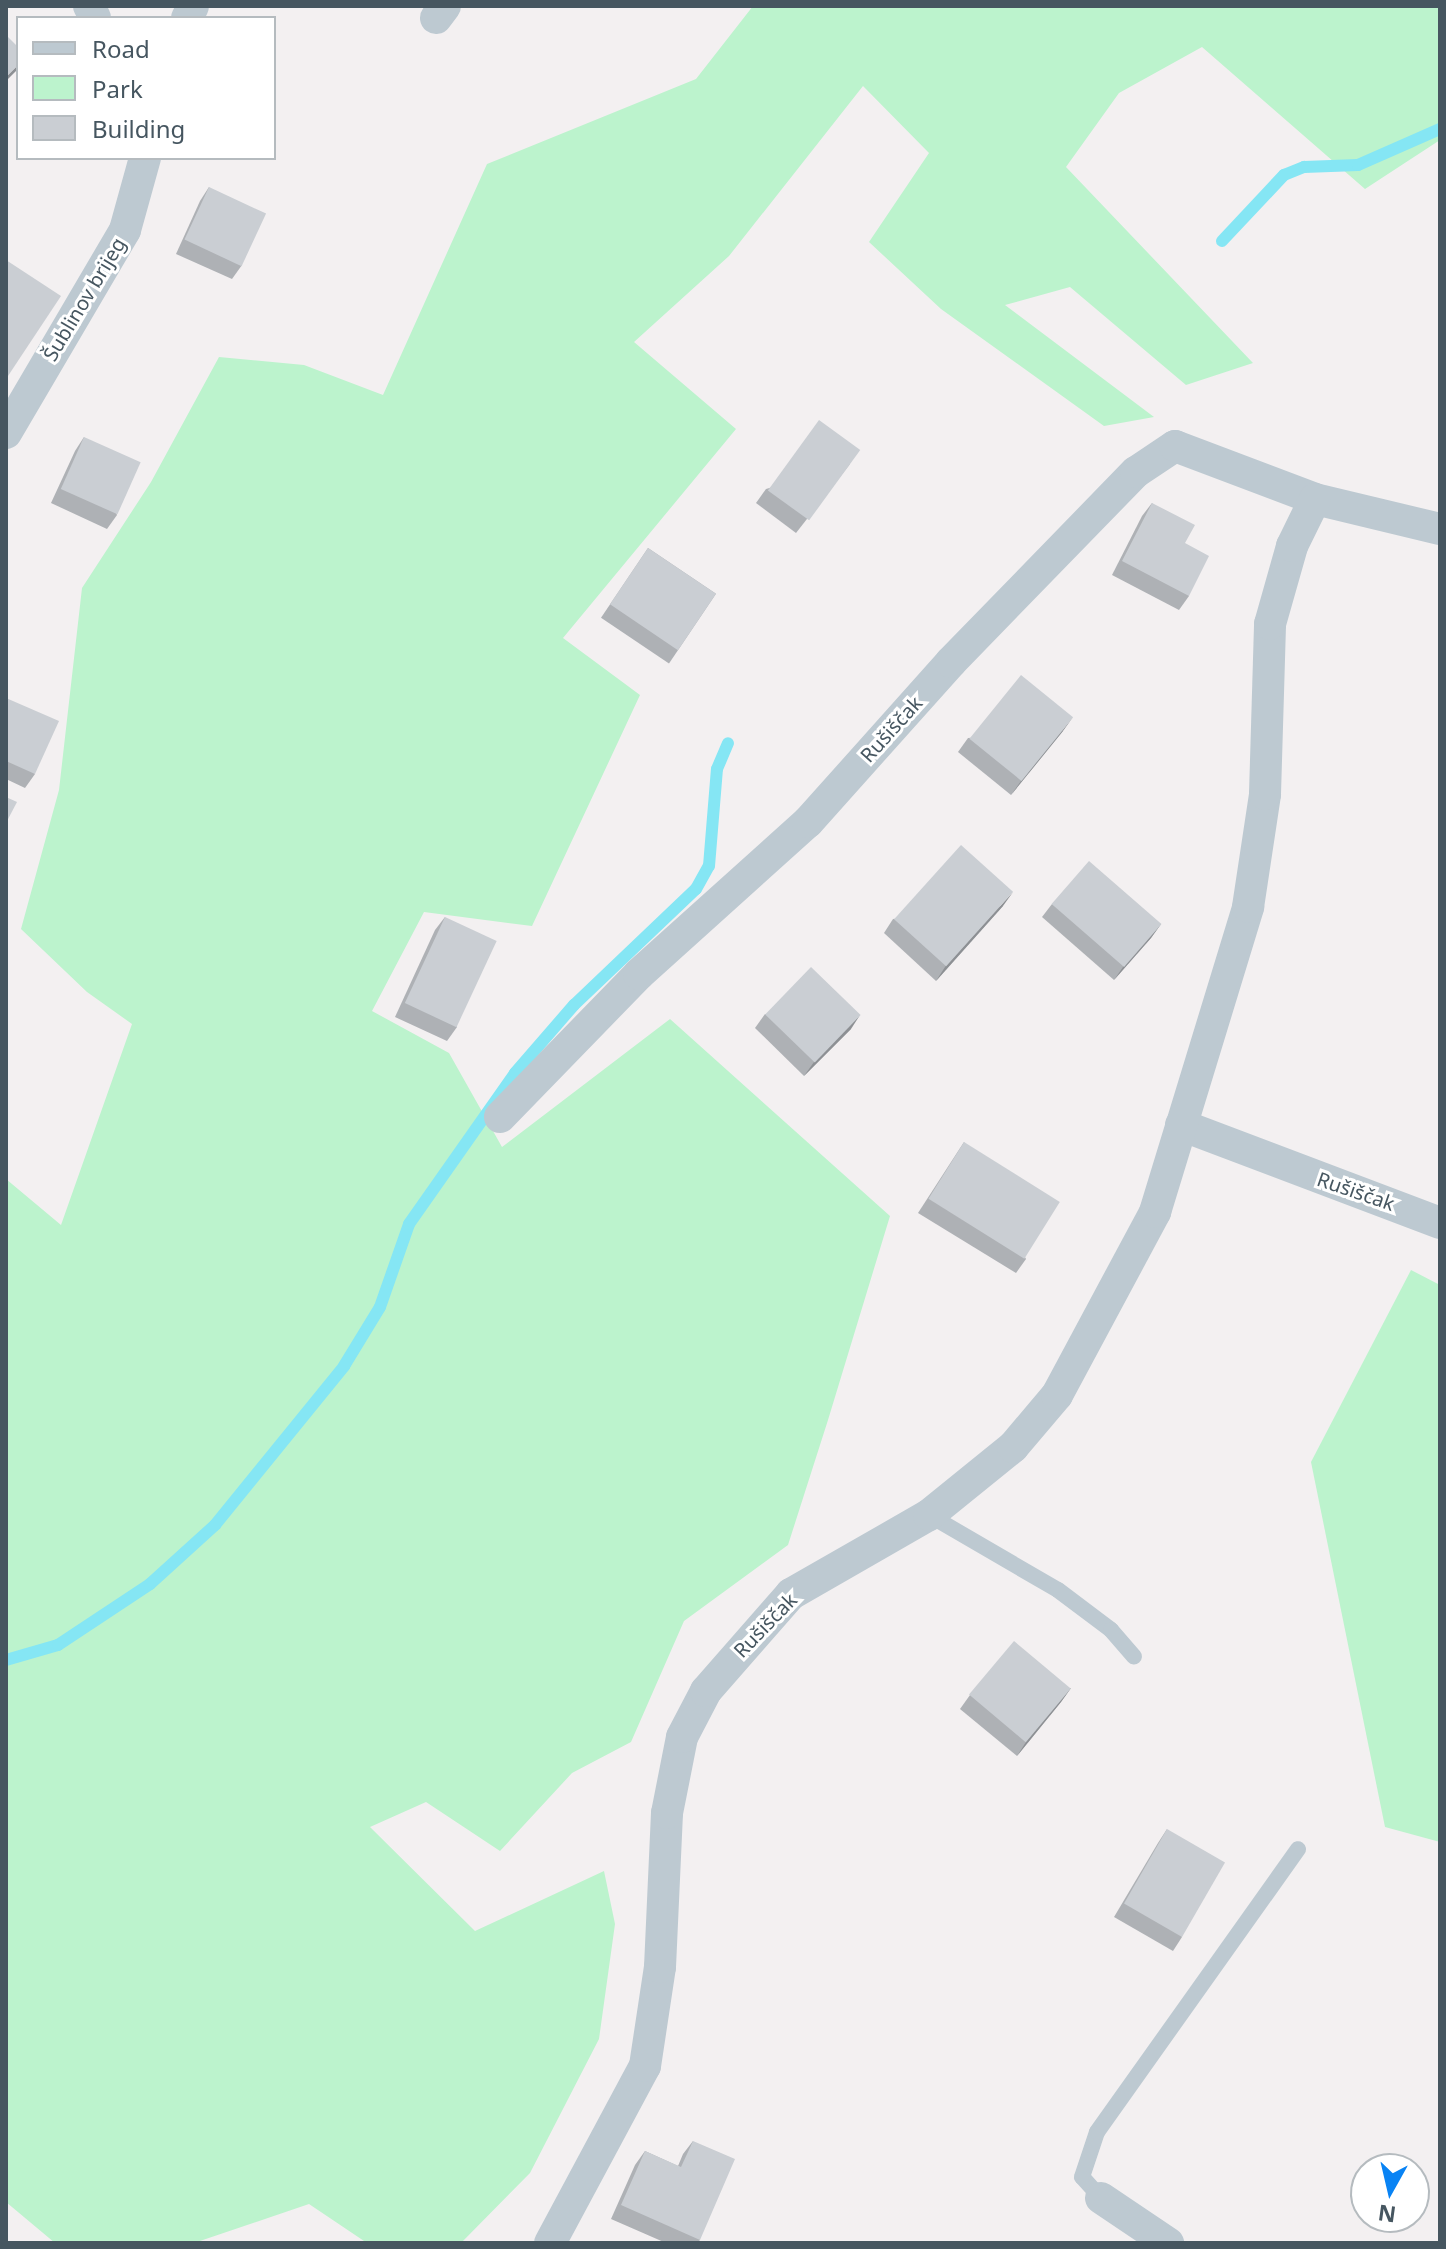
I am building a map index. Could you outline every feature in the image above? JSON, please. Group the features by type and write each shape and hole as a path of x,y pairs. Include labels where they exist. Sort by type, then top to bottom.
{"street":[{"name":"Šublinov brijeg","path":"6,433 125,230 144,160"},
{"name":"Rušiščak","path":"500,1117 639,974 808,822 951,662 1136,472 1175,446 1315,499 1440,529"},
{"name":"Rušiščak","path":"550,2243 645,2066 660,1967 667,1813 682,1737 706,1691 791,1594 929,1515 1013,1447 1057,1395 1155,1212 1248,907 1265,794 1270,624 1292,546 1315,499"},
{"name":"Rušiščak","path":"1181,1125 1440,1223"},
{"path":"1101,2198 1168,2243"}],"lane":[{"path":"929,1515 1058,1590 1111,1630 1134,1656"},
{"path":"1101,2198 1082,2177 1097,2132 1298,1849"}],"green space":[{"path":"753,6 1440,6 1440,140 1365,189 1202,47 1119,93 1066,167 1253,363 1186,385 1070,287 1005,305 1154,417 1104,426 941,309 869,242 929,153 863,86 729,256 634,342 736,429 563,638 640,695 532,926 424,912 372,1011 449,1053 502,1147 670,1019 890,1216 828,1420 788,1545 684,1621 631,1742 572,1773 500,1851 426,1802 370,1827 475,1931 604,1871 615,1924 599,2039 530,2173 461,2243 367,2243 309,2204 194,2243 55,2243 6,2202 6,1179 61,1225 132,1024 87,992 21,929 59,790 82,588 151,482 219,357 304,365 383,395 487,164 696,79"},
{"path":"1411,1270 1440,1285 1440,1842 1385,1827 1311,1462"}],"building":[{"path":"6,35 16,45 16,67 6,77"},
{"path":"209,187 266,214 242,266 184,240"},
{"path":"6,260 61,296 6,379"},
{"path":"819,420 860,450 809,520 768,490"},
{"path":"84,437 141,462 117,514 61,489"},
{"path":"1152,503 1195,525 1185,543 1209,556 1189,596 1122,561"},
{"path":"648,548 716,594 678,650 610,604"},
{"path":"1021,675 1073,717 1021,781 969,739"},
{"path":"6,698 59,721 35,774 6,761"},
{"path":"6,797 17,802 6,823"},
{"path":"961,845 1013,892 946,966 894,919"},
{"path":"1089,861 1161,924 1124,967 1052,904"},
{"path":"445,917 497,941 457,1027 405,1003"},
{"path":"811,967 861,1015 815,1062 765,1014"},
{"path":"964,1142 1060,1202 1024,1259 928,1199"},
{"path":"1014,1641 1071,1689 1026,1742 969,1695"},
{"path":"1167,1829 1225,1862 1182,1937 1124,1903"},
{"path":"693,2141 735,2159 700,2240 621,2205 645,2151 681,2167"}],"waterway":[{"path":"1222,241 1284,175 1304,167 1358,165 1440,129"},
{"path":"6,1660 58,1645 150,1584 215,1525 344,1366 380,1307 409,1224 515,1073 574,1005 696,889 709,866 717,769 728,743"}]}
